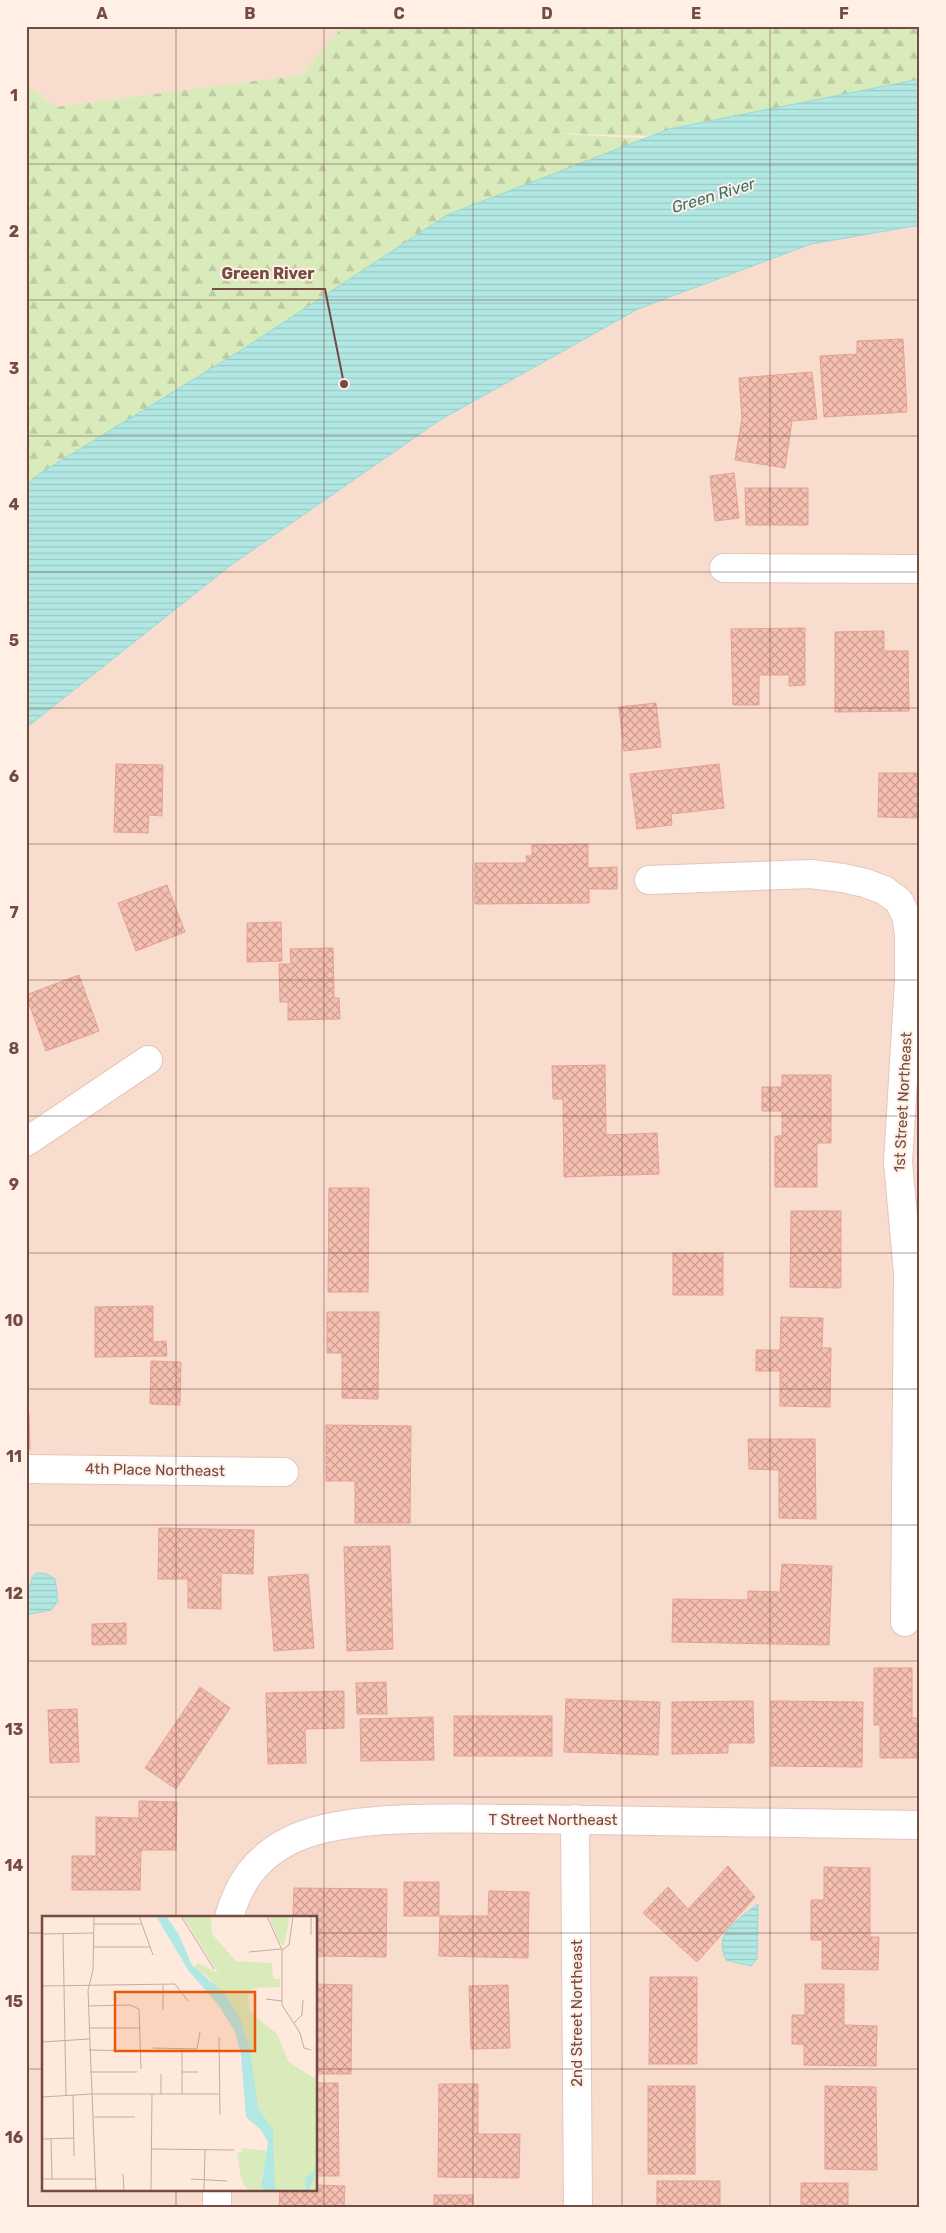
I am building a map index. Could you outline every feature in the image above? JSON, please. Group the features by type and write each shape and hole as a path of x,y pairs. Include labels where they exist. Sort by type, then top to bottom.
{"street":[{"path":"724,568 920,569"},
{"name":"1st Street Northeast","path":"648,880 811,874 865,883 884,890 899,901 906,916 909,934 906,1622"},
{"path":"26,1142 148,1060"},
{"name":"4th Place Northeast","path":"26,1469 284,1472"},
{"name":"T Street Northeast","path":"228,1916 235,1894 255,1867 267,1855 288,1841 317,1831 350,1824 402,1820 575,1819 920,1825"},
{"name":"2nd Street Northeast","path":"575,1819 578,2207"},
{"path":"217,2190 217,2207"}],"shaded area":[{"path":"26,26 343,26 301,75 55,107 26,83"},
{"path":"920,225 920,2207 26,2207 26,728 231,565 440,420 638,309 811,244"}],"green space":[{"path":"343,26 920,26 920,79 651,136 546,133 816,148 26,583 26,83 55,107 301,75"}],"water":[{"name":"Green River","path":"920,79 920,225 811,244 638,309 440,420 231,565 26,728 26,486 39,474 243,349 447,215 669,129"},
{"path":"37,1573 47,1574 55,1579 58,1601 51,1610 26,1615 26,1602 32,1577"},
{"path":"758,1904 757,1959 751,1966 726,1960 723,1950 725,1934 735,1922"}],"building":[{"path":"903,339 907,412 824,417 820,356 857,354 857,341"},
{"path":"812,372 817,419 792,421 785,468 735,460 742,418 739,378"},
{"path":"734,473 739,518 715,521 710,476"},
{"path":"745,488 808,488 808,525 746,525"},
{"path":"805,628 805,685 789,686 789,675 759,675 759,705 733,705 731,629"},
{"path":"884,631 884,651 908,651 909,711 835,712 835,632"},
{"path":"656,703 661,747 624,751 619,707"},
{"path":"116,764 163,765 162,816 149,815 148,833 114,832"},
{"path":"719,764 724,808 671,814 672,825 637,829 630,774"},
{"path":"879,773 920,773 920,818 878,817"},
{"path":"588,844 588,868 617,867 617,889 589,889 589,903 475,904 475,863 527,863 526,856 532,856 532,845"},
{"path":"167,885 185,932 136,951 118,903"},
{"path":"281,922 282,961 247,962 247,923"},
{"path":"333,948 334,998 339,998 340,1019 288,1020 288,1002 280,1002 279,964 291,964 290,949"},
{"path":"79,975 99,1031 46,1051 26,995"},
{"path":"605,1065 606,1135 657,1133 659,1174 564,1177 563,1099 553,1099 552,1066"},
{"path":"782,1075 831,1075 831,1143 817,1143 817,1187 775,1187 775,1136 782,1136 782,1111 762,1111 762,1087 782,1087"},
{"path":"329,1188 369,1188 368,1292 328,1292"},
{"path":"791,1211 841,1211 841,1288 790,1287"},
{"path":"673,1253 723,1253 723,1295 673,1295"},
{"path":"153,1306 153,1342 166,1341 167,1356 95,1357 95,1307"},
{"path":"327,1312 379,1312 378,1399 342,1398 342,1353 327,1353"},
{"path":"781,1317 823,1318 822,1348 831,1348 830,1407 780,1406 780,1371 756,1371 756,1350 780,1350"},
{"path":"151,1361 181,1362 180,1405 150,1404"},
{"path":"26,1414 29,1414 30,1449 26,1449"},
{"path":"326,1425 411,1426 410,1523 355,1523 355,1481 326,1481"},
{"path":"748,1439 815,1439 816,1519 779,1518 779,1470 749,1469"},
{"path":"159,1528 254,1530 253,1574 221,1573 221,1609 188,1608 188,1579 158,1579"},
{"path":"390,1546 393,1649 347,1651 344,1547"},
{"path":"782,1564 832,1566 829,1645 672,1642 673,1599 748,1600 748,1591 780,1592"},
{"path":"308,1574 314,1648 274,1651 268,1577"},
{"path":"126,1623 126,1644 92,1645 92,1624"},
{"path":"874,1668 912,1668 912,1718 920,1718 920,1758 880,1758 880,1725 874,1725"},
{"path":"386,1682 387,1714 357,1714 356,1683"},
{"path":"200,1687 230,1708 176,1789 145,1768"},
{"path":"344,1691 344,1728 305,1729 306,1763 268,1764 266,1693"},
{"path":"566,1699 660,1702 658,1755 564,1752"},
{"path":"753,1701 754,1743 728,1743 728,1753 672,1754 672,1702"},
{"path":"771,1701 863,1702 862,1767 771,1766"},
{"path":"77,1709 79,1762 50,1763 48,1710"},
{"path":"454,1716 552,1716 552,1756 454,1756"},
{"path":"433,1717 434,1760 361,1761 360,1719"},
{"path":"139,1801 177,1802 176,1850 141,1850 140,1890 72,1890 72,1856 96,1856 96,1817 139,1818"},
{"path":"728,1866 755,1897 697,1962 643,1913 668,1887 688,1909"},
{"path":"824,1867 870,1868 870,1937 879,1937 878,1970 822,1969 822,1940 811,1940 811,1900 824,1900"},
{"path":"404,1882 439,1882 439,1916 404,1916"},
{"path":"294,1888 387,1889 386,1957 318,1956 318,1916 293,1916"},
{"path":"489,1891 529,1892 528,1958 439,1956 440,1916 488,1916"},
{"path":"650,1977 697,1977 697,2064 649,2064"},
{"path":"318,1984 352,1985 351,2074 318,2074"},
{"path":"805,1984 844,1984 844,2025 877,2026 876,2066 804,2065 804,2044 792,2044 792,2015 805,2015"},
{"path":"508,1985 510,2048 471,2049 469,1986"},
{"path":"318,2083 338,2083 339,2176 318,2176"},
{"path":"439,2084 478,2084 478,2134 520,2134 519,2178 438,2177"},
{"path":"648,2086 695,2086 695,2174 648,2174"},
{"path":"825,2086 876,2087 877,2170 825,2169"},
{"path":"657,2181 720,2181 720,2207 657,2207"},
{"path":"801,2183 848,2183 848,2207 801,2207"},
{"path":"318,2185 345,2186 344,2207 279,2207 280,2190 318,2190"},
{"path":"103,2190 144,2190 144,2191"},
{"path":"434,2195 473,2195 473,2207 434,2207"}],"place":[{"name":"Green River","path":"344,384"}]}
